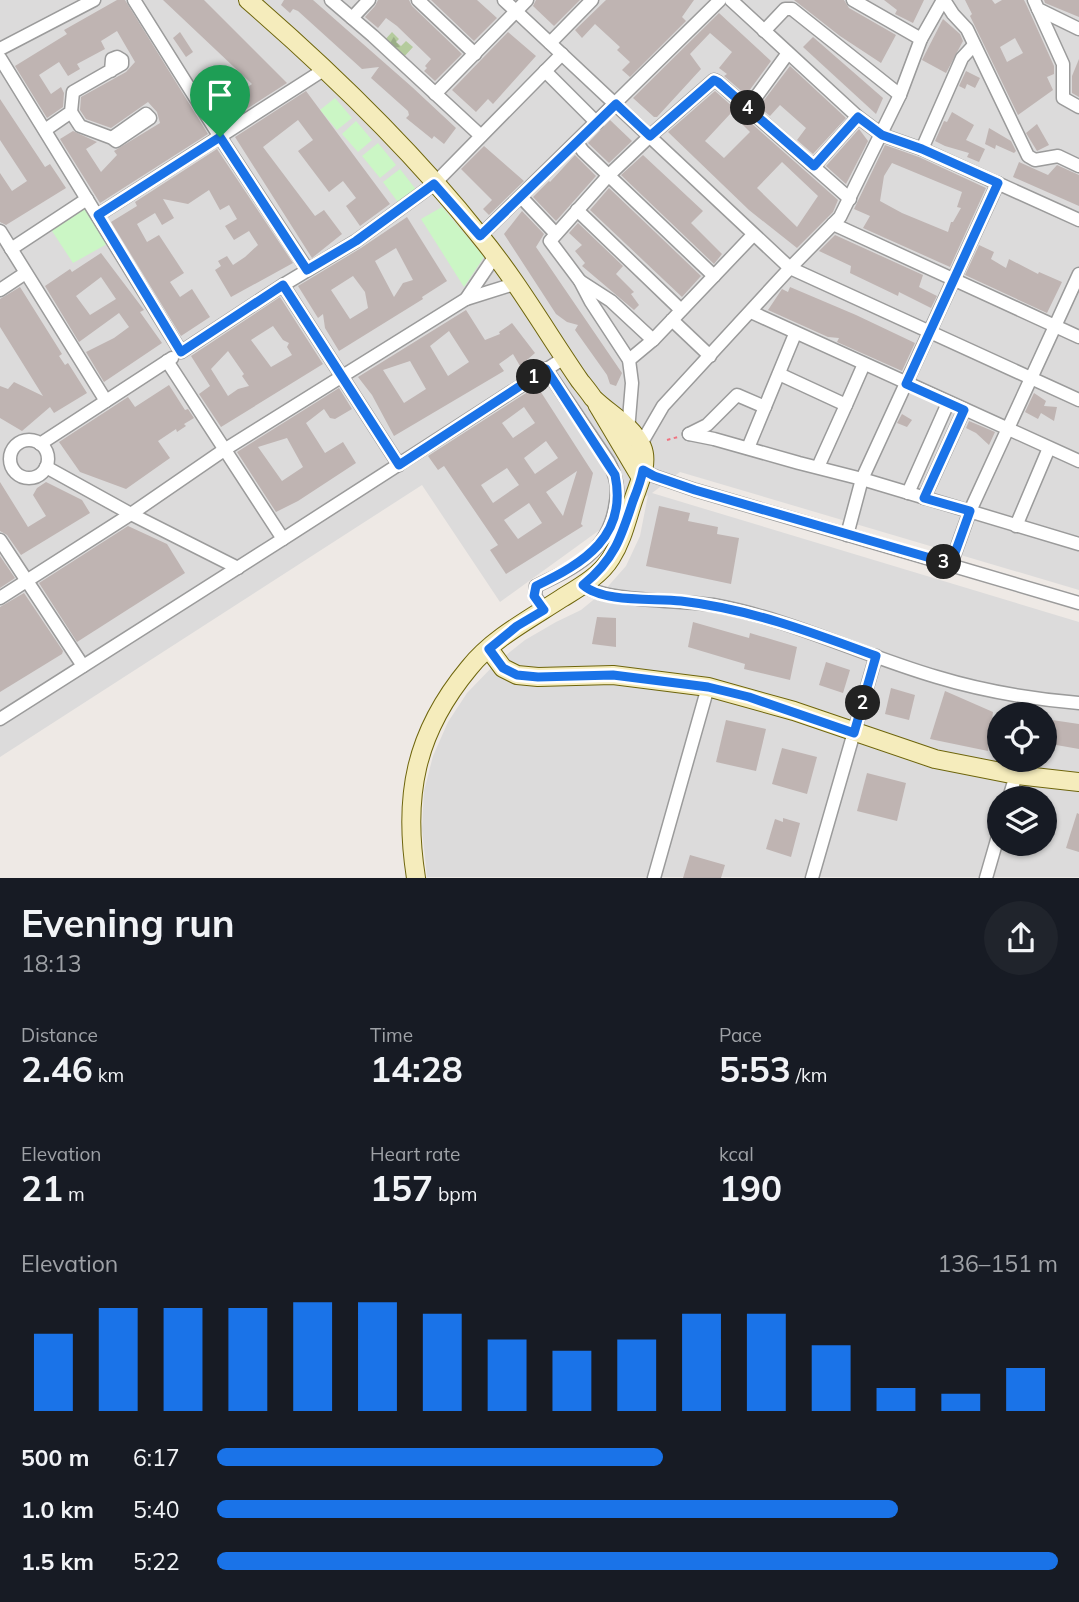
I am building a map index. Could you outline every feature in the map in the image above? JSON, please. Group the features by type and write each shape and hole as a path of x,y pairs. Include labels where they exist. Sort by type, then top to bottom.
{"street":[{"path":"0,49 94,0"},
{"path":"134,0 307,270"},
{"path":"248,0 325,69 480,236 564,358 623,435 638,463 654,476 847,536 1079,603"},
{"path":"332,0 481,136"},
{"path":"352,18 369,0"},
{"path":"418,0 475,54"},
{"path":"504,0 790,268 1079,400"},
{"path":"435,94 527,0"},
{"path":"550,43 592,0"},
{"path":"480,236 720,0"},
{"path":"731,0 858,117 882,135 922,149 1079,220"},
{"path":"853,0 921,39"},
{"path":"416,877 410,843 410,805 426,737 443,702 470,666 489,649 517,626 583,585 611,559 623,534 638,463 663,406 833,224 850,200 900,95 921,39 943,0 967,29 1028,156 1035,160 1058,156 1077,162"},
{"path":"1036,5 1074,27 1057,49"},
{"path":"1036,5 1063,64 1063,99 1079,107"},
{"path":"764,31 785,9 792,9 900,95"},
{"path":"922,149 962,58 974,45"},
{"path":"748,108 788,53"},
{"path":"40,444 283,285 356,241 434,184 562,54"},
{"path":"0,58 181,352"},
{"path":"98,215 325,69"},
{"path":"111,71 73,92 71,112 80,126 112,138"},
{"path":"545,71 597,123"},
{"path":"623,435 632,383 629,360 579,281 551,243 555,233 608,176 714,80 850,200"},
{"path":"45,131 71,112"},
{"path":"814,166 858,117"},
{"path":"577,143 714,276"},
{"path":"847,536 862,479 998,183"},
{"path":"521,197 555,233"},
{"path":"11,249 87,199"},
{"path":"577,210 681,310"},
{"path":"833,224 1079,337"},
{"path":"0,232 106,401"},
{"path":"629,360 653,340 753,235"},
{"path":"466,299 495,256"},
{"path":"0,290 24,274"},
{"path":"951,564 970,511 1079,274"},
{"path":"579,281 611,301 653,340"},
{"path":"0,598 131,514 224,450 466,299 514,284"},
{"path":"283,285 399,465"},
{"path":"751,312 1079,461"},
{"path":"672,320 710,356"},
{"path":"748,448 795,334"},
{"path":"0,719 564,358"},
{"path":"167,361 283,539"},
{"path":"818,467 864,364"},
{"path":"544,610 534,596 536,586 577,565 598,548 610,530 618,488 608,461 546,369"},
{"path":"779,374 846,405"},
{"path":"765,407 737,395 707,425 690,435 862,479 1079,544"},
{"path":"908,493 948,403"},
{"path":"924,498 964,410"},
{"path":"24,441 40,444 46,450 48,458 41,474 26,478 6,471 17,445 24,441"},
{"path":"0,444 12,452"},
{"path":"1016,526 1049,448"},
{"path":"46,467 238,568"},
{"path":"0,540 83,666"},
{"path":"583,585 590,591 608,596 711,605 759,615 936,677 988,690 1079,702"},
{"path":"489,649 503,668 517,675 613,675 708,687 783,708 935,759 1016,775 1079,782"},
{"path":"812,877 876,656"},
{"path":"654,877 708,687"},
{"path":"1013,786 1016,775"},
{"path":"986,877 992,856"}],"shaded area":[{"path":"0,0 1079,0 1079,590 680,472 652,493 1079,622 1079,877 427,877 422,829 424,791 433,756 448,722 467,693 495,664 525,640 581,610 603,592 626,566 640,536 648,495 500,602 422,485 0,757"}],"green space":[{"path":"392,32 399,39 396,42 401,46 406,41 413,47 402,59 383,42"},
{"path":"335,98 352,118 337,130 320,110"},
{"path":"356,121 372,140 358,152 342,134"},
{"path":"378,143 396,165 380,178 362,156"},
{"path":"400,169 418,192 400,205 383,182"},
{"path":"442,207 484,257 464,287 421,219"},
{"path":"85,208 107,244 73,263 50,228"}],"building":[{"path":"117,0 125,0 208,134 100,203 60,139 73,131 97,142 86,149 101,172 117,155 114,151 160,123 157,112 148,102 111,128 86,119 80,110 81,97 126,72 135,62 117,31 101,41 105,49 77,64 80,69 68,76 59,62 39,75 51,94 61,87 64,93 63,107 47,118 15,66 67,34 64,30"},
{"path":"163,0 204,0 287,83 225,123 207,93 222,80 236,95 252,84"},
{"path":"284,0 313,0 412,87 456,128 444,144 434,136 432,139 406,118 408,111 371,78 379,67 362,69 298,11 293,9 290,13 281,5"},
{"path":"378,0 409,0 462,54 435,81 424,71 431,59 397,26 386,18 378,28 365,17"},
{"path":"431,0 477,0 497,18 474,41"},
{"path":"536,0 580,0 554,26 533,6"},
{"path":"606,0 694,0 682,17 686,21 630,77 622,70 630,62 617,50 620,47 595,24 582,38 575,30"},
{"path":"794,0 844,0 849,8 896,35 881,63 840,36"},
{"path":"884,0 924,0 913,23 895,14 897,10"},
{"path":"965,0 992,0 995,4 1002,0 1024,0 1054,66 1054,74 1047,77 1053,90 1018,115 970,16 972,14","holes":["1015,38 1023,53 1007,62 1000,47"]},
{"path":"1044,0 1079,0 1079,17 1045,3"},
{"path":"719,13 771,61 746,95 724,76 727,74 719,68 732,52 710,33 690,54 701,69 657,117 654,117 633,98"},
{"path":"943,19 960,34 963,41 946,73 922,60"},
{"path":"180,32 193,52 186,57 173,38"},
{"path":"508,32 536,56 493,104 488,99 476,112 452,90"},
{"path":"813,37 883,98 876,114 803,47"},
{"path":"1079,59 1079,97 1072,93 1072,76"},
{"path":"790,66 846,118 813,154 797,140 806,128 780,105 770,116 759,107"},
{"path":"966,71 980,78 975,88 967,84 965,89 959,86"},
{"path":"306,91 390,204 360,226 346,206 356,198 343,181 329,192 298,151 313,140 298,120 263,147 315,216 324,210 342,234 312,258 235,137"},
{"path":"715,91 838,200 833,212 797,248 749,210 668,132","holes":["731,113 750,132 724,158 705,141","782,162 818,196 797,227 757,188"]},
{"path":"0,99 45,167 50,164 66,188 6,225 0,222 0,173 12,191 27,181 0,140"},
{"path":"952,112 974,125 966,140 985,149 979,162 967,157 969,153 935,141 944,121 947,122"},
{"path":"610,120 632,141 609,163 588,143"},
{"path":"1037,124 1049,145 1037,151 1026,133"},
{"path":"989,128 1011,141 1016,151 1014,153 996,145 995,149 985,144"},
{"path":"859,129 868,141 846,184 826,166"},
{"path":"885,145 919,157 986,188 950,267 863,228 870,216 854,209","holes":["892,163 962,192 957,207 961,208 951,222 948,232 880,201 884,176"]},
{"path":"484,146 524,181 489,215 483,209 492,200 461,169"},
{"path":"217,149 293,263 231,297 215,270 221,266 218,261 227,256 233,265 258,245 249,231 234,240 225,226 237,219 229,205 220,210 209,190 188,204 163,199 174,218 162,225 155,213 137,224 147,242 159,235 184,273 170,282 180,297 192,289 210,317 181,336 111,222 137,206 135,202"},
{"path":"575,155 596,176 556,221 533,197"},
{"path":"643,155 703,211 691,223 722,254 714,264 621,175"},
{"path":"1019,162 1048,175 1057,165 1079,175 1079,206 1013,177"},
{"path":"609,188 701,276 682,297 590,210"},
{"path":"522,211 544,234 536,247 622,373 616,386 610,384 607,375 575,330 578,325 567,322 556,314 504,234"},
{"path":"407,217 447,281 339,351 325,328 323,314 318,318 298,286","holes":["396,248 413,280 403,283 394,297 375,261","353,276 365,292 368,308 350,319 331,290"]},
{"path":"578,223 623,266 616,274 634,292 631,294 639,305 634,310 582,266 585,263 575,251 582,245 569,233"},
{"path":"835,235 923,275 919,287 937,296 931,308 850,273 851,266 819,251"},
{"path":"979,245 994,252 991,259 1006,268 1009,259 1038,274 1039,272 1062,282 1047,313 965,275"},
{"path":"101,253 144,310 140,312 162,343 104,382 86,352 129,327 119,313 79,342 45,286 70,269 72,272","holes":["101,277 116,299 90,315 76,296"]},
{"path":"20,287 62,354 59,356 65,365 68,363 87,393 54,413 50,407 22,431 0,418 0,386 8,389 14,382 43,396 0,327 0,299"},
{"path":"790,287 915,343 902,371 837,342 839,338 828,337 768,310 782,289 788,292"},
{"path":"280,297 323,364 221,427 199,394 210,386 191,356","holes":["273,326 283,340 289,343 287,347 292,355 271,367 251,340","228,351 249,386 228,396 211,369"]},
{"path":"466,310 485,340 500,334 499,332 512,323 535,353 520,366 513,354 499,364 504,371 394,436 372,395 358,377","holes":["449,331 469,362 448,376 430,346","410,361 426,389 404,403 383,370"]},
{"path":"169,385 185,410 188,409 194,418 177,432 176,429 158,441 170,458 126,489 80,472 59,442 128,397 135,407"},
{"path":"537,386 593,473 581,524 583,526 506,574 490,550 498,545 444,466 438,470 428,456","holes":["524,407 535,423 513,438 502,423","546,441 558,458 535,474 524,458","507,468 519,485 493,503 481,485","577,471 563,516 546,492","529,503 542,523 518,539 504,520"]},
{"path":"339,388 352,409 335,419 330,418 324,409 306,423 325,453 343,442 356,463 298,501 276,512 237,452","holes":["287,438 303,467 282,481 258,447"]},
{"path":"1034,393 1046,401 1044,406 1057,407 1054,421 1041,413 1038,419 1025,412"},
{"path":"902,414 912,420 907,427 897,423"},
{"path":"969,421 995,432 989,445 966,428"},
{"path":"0,482 28,527 46,516 33,495 37,488 46,482 82,500 90,513 21,555 7,535 0,531"},
{"path":"659,506 690,513 688,521 718,527 717,534 739,538 731,584 646,566"},
{"path":"128,526 167,544 185,573 77,642 39,583"},
{"path":"0,556 15,578 0,588"},
{"path":"24,593 63,651 0,692 0,607"},
{"path":"597,617 616,618 616,647 592,644"},
{"path":"693,622 749,638 750,633 797,647 790,680 744,669 745,664 688,647"},
{"path":"826,662 850,670 843,693 819,685"},
{"path":"891,688 915,695 909,720 885,714"},
{"path":"945,691 987,709 987,751 930,739"},
{"path":"726,720 766,729 756,771 716,762"},
{"path":"1057,721 1079,724 1079,749 1057,745"},
{"path":"782,748 817,757 807,794 772,784"},
{"path":"867,773 906,783 897,821 857,811"},
{"path":"1077,813 1079,814 1079,852 1066,848"},
{"path":"783,818 800,823 791,857 766,849 775,819 783,822"},
{"path":"690,855 725,865 721,878 683,878"}],"route":[{"path":"714,80 814,166 858,117 882,135 922,149 998,183 906,384 964,410 924,498 970,511 951,564 695,490 643,470 623,534 611,559 583,585 590,591 608,596 711,605 759,615 876,656 854,733 794,711 708,687 613,675 538,677 517,675 503,668 489,649 517,626 544,610 534,596 536,586 577,565 598,548 610,530 618,488 608,461 546,369 399,465 283,285 181,352 98,215 220,137 307,270 356,241 434,184 480,236 616,104 650,136 714,80"}]}
